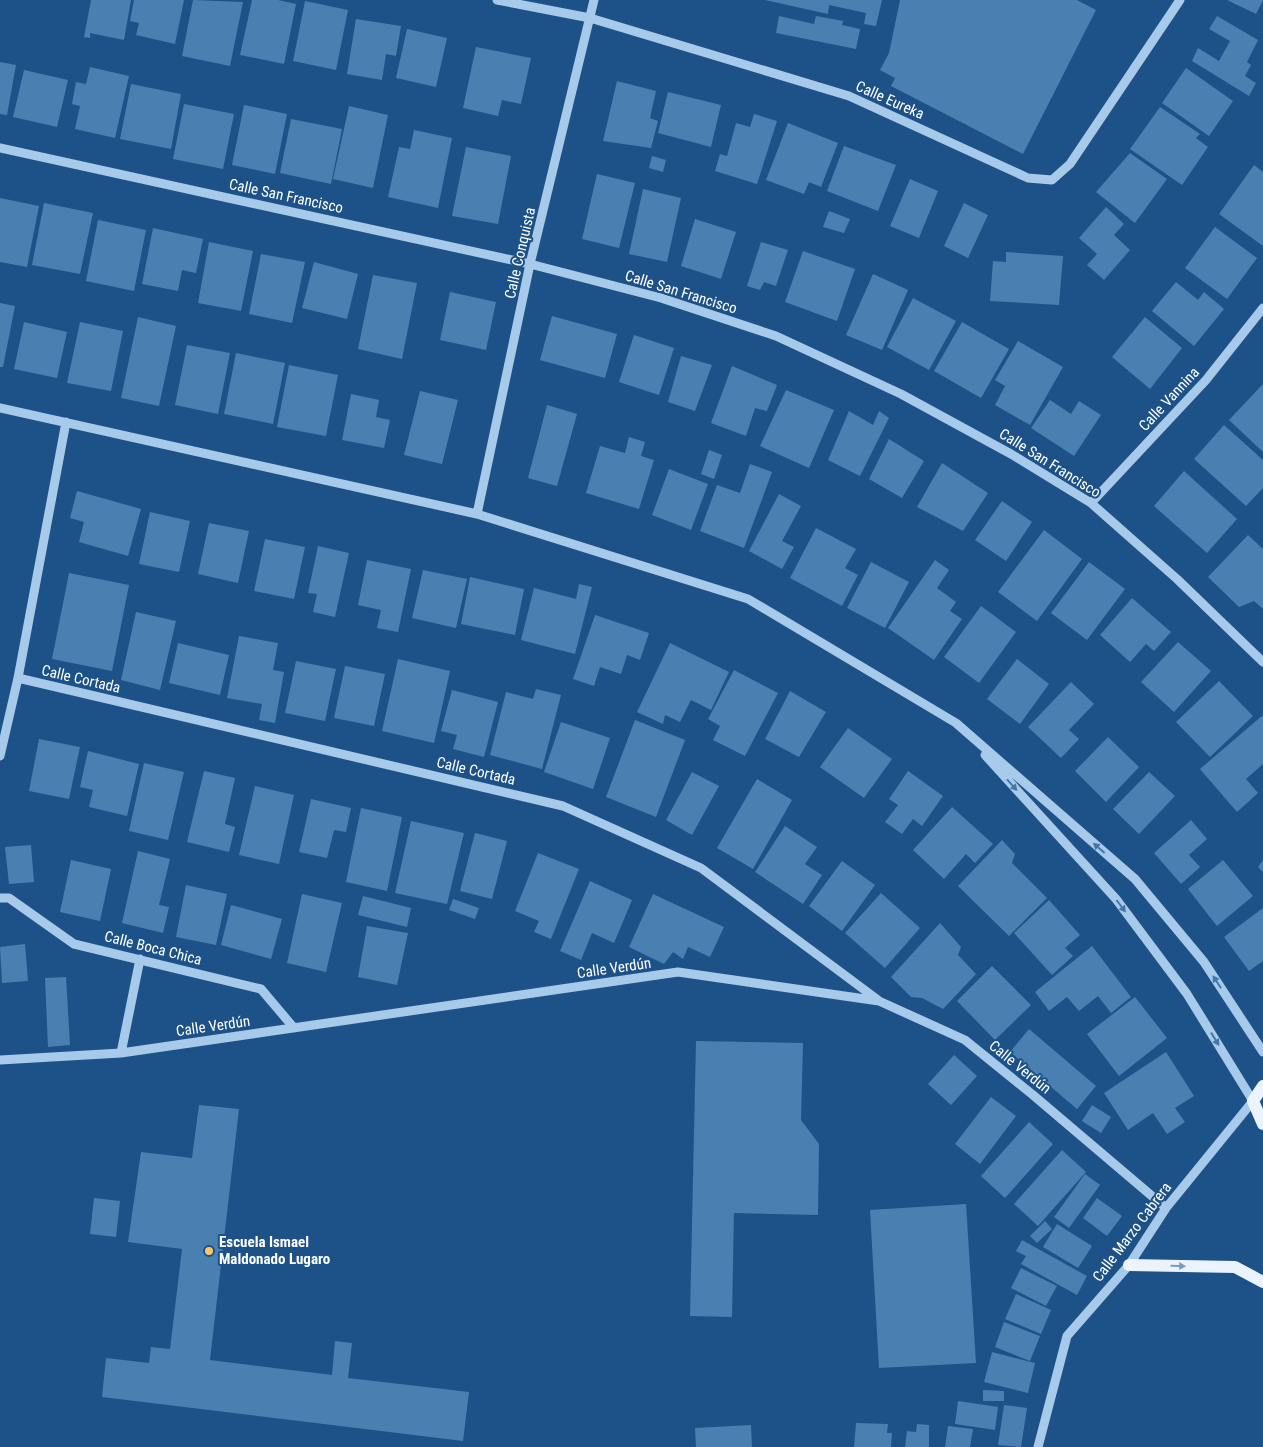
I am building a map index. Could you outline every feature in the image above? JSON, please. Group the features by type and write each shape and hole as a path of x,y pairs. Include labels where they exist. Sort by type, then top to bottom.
{"main road":[{"path":"1263,1086 1253,1101 1263,1124"},
{"path":"1129,1265 1235,1267 1263,1282"}],"street":[{"name":"Calle Eureka","path":"497,0 590,18 849,96 1028,178 1052,180 1070,164 1180,0"},
{"name":"Calle Conquista","path":"477,514 530,264 594,0"},
{"name":"Calle San Francisco","path":"0,148 530,264 661,298 776,336 910,399 1011,454 1091,503 1177,578 1262,658"},
{"name":"Calle Vannina","path":"1091,503 1206,380 1263,308"},
{"path":"0,408 477,514 748,599 956,723 1135,879 1204,962 1263,1052"},
{"path":"0,756 18,678 66,422"},
{"name":"Calle Cortada","path":"18,678 563,806 701,868 879,1001"},
{"path":"956,723 1116,899 1187,994 1253,1101"},
{"name":"Calle Boca Chica","path":"0,898 9,898 74,944 261,989 294,1028"},
{"path":"121,1053 140,959"},
{"name":"Calle Verdún","path":"0,1060 121,1053 678,972 879,1001 965,1040 1033,1094 1166,1208"},
{"name":"Calle Marzo Cabrera","path":"1038,1447 1067,1336 1129,1265 1166,1208 1253,1101"}],"building":[{"path":"91,0 131,0 124,40 90,33 90,38 84,37"},
{"path":"134,0 184,0 175,44 136,35 139,23 130,21"},
{"path":"193,0 243,2 230,66 182,56"},
{"path":"252,0 278,0 296,4 284,64 240,55"},
{"path":"765,0 882,0 876,26 864,24 866,13 829,5 828,14"},
{"path":"900,0 1077,0 1096,10 1023,154 891,86 895,78 880,70 889,53"},
{"path":"1227,0 1263,0 1256,14"},
{"path":"305,1 348,10 336,70 293,61"},
{"path":"779,16 814,24 816,16 843,21 842,25 860,29 856,49 776,33"},
{"path":"1217,16 1258,40 1247,62 1251,65 1245,76 1256,83 1249,96 1192,61 1198,48 1219,61 1230,41 1209,29"},
{"path":"356,19 401,26 396,56 386,54 382,80 347,74"},
{"path":"407,29 447,38 436,87 396,78"},
{"path":"476,47 531,58 521,104 502,100 498,116 463,108"},
{"path":"0,62 16,65 7,115 0,114"},
{"path":"90,67 129,76 115,138 75,129 80,106 72,104 76,82 86,84"},
{"path":"1186,68 1233,101 1209,136 1162,103"},
{"path":"24,70 68,80 57,127 13,117"},
{"path":"617,81 656,91 650,118 658,121 651,148 603,141"},
{"path":"131,84 181,94 171,149 120,139"},
{"path":"668,92 721,105 711,147 658,133"},
{"path":"184,104 234,114 223,169 173,159"},
{"path":"244,105 287,114 275,174 232,165"},
{"path":"349,106 388,115 373,188 333,179"},
{"path":"1160,107 1200,134 1196,138 1208,147 1182,185 1130,149"},
{"path":"754,114 777,121 757,184 715,171 720,154 727,156 736,123 750,127"},
{"path":"291,119 342,129 331,184 280,173"},
{"path":"788,123 838,143 821,187 809,182 804,194 766,180"},
{"path":"414,130 452,138 438,208 388,197 399,147 410,149"},
{"path":"844,146 896,165 878,211 827,191"},
{"path":"466,147 511,156 498,224 452,216"},
{"path":"1130,153 1167,179 1135,223 1096,192"},
{"path":"652,156 666,160 663,172 649,168"},
{"path":"1254,165 1263,172 1263,246 1219,214"},
{"path":"597,174 635,183 619,248 582,239"},
{"path":"910,179 938,191 919,238 890,226"},
{"path":"643,189 681,198 667,262 629,254"},
{"path":"0,198 39,206 27,267 0,262"},
{"path":"44,203 93,213 80,274 32,265"},
{"path":"964,203 988,215 968,258 944,246"},
{"path":"1106,207 1124,224 1114,235 1130,250 1104,280 1087,265 1097,254 1079,238"},
{"path":"829,211 850,219 844,233 823,227"},
{"path":"695,219 736,232 721,279 681,266"},
{"path":"98,220 146,230 134,291 86,281"},
{"path":"1215,227 1257,258 1227,299 1185,268"},
{"path":"153,228 203,239 196,273 182,270 178,291 142,284"},
{"path":"209,242 253,251 241,311 198,303"},
{"path":"761,242 788,250 776,286 764,282 760,290 747,286"},
{"path":"803,251 855,269 837,321 785,302"},
{"path":"1006,252 1063,256 1059,305 990,301 993,261 1006,262"},
{"path":"261,254 305,262 292,323 249,314"},
{"path":"314,262 358,274 347,319 302,308"},
{"path":"873,274 908,290 882,350 846,335"},
{"path":"373,275 417,283 402,359 358,349"},
{"path":"1176,282 1198,300 1204,292 1224,309 1194,346 1152,311"},
{"path":"450,292 496,302 486,350 440,340"},
{"path":"913,298 956,321 929,370 887,347"},
{"path":"0,303 15,306 3,367 0,367"},
{"path":"552,316 617,334 605,378 540,360"},
{"path":"138,317 176,326 159,406 121,398"},
{"path":"1145,317 1182,348 1150,389 1112,357"},
{"path":"24,322 67,332 57,378 14,369"},
{"path":"80,322 123,331 111,391 67,383"},
{"path":"962,322 1009,349 981,398 934,371"},
{"path":"634,335 674,348 659,395 619,382"},
{"path":"1018,341 1063,367 1030,425 995,405 1005,386 995,380"},
{"path":"187,345 230,353 218,414 175,405"},
{"path":"236,353 285,363 273,424 224,414"},
{"path":"681,356 712,365 695,411 668,402"},
{"path":"289,365 338,375 326,436 277,427"},
{"path":"732,366 777,385 767,411 755,408 746,436 711,423"},
{"path":"1263,384 1263,452 1229,420"},
{"path":"786,390 834,410 809,468 760,446"},
{"path":"420,391 458,400 442,464 404,455"},
{"path":"351,394 379,400 376,417 390,420 384,448 342,440"},
{"path":"1050,400 1071,414 1079,401 1101,415 1074,456 1031,428"},
{"path":"547,405 577,414 557,486 528,478"},
{"path":"849,411 873,425 879,411 889,418 860,476 828,460"},
{"path":"1224,425 1263,460 1263,488 1246,506 1194,459"},
{"path":"629,437 645,442 641,456 654,460 639,509 586,493 600,446 625,453"},
{"path":"889,439 924,461 902,498 869,479"},
{"path":"709,450 722,455 714,479 701,474"},
{"path":"942,463 988,493 963,531 917,507"},
{"path":"750,464 772,472 744,548 700,531 717,485 740,493"},
{"path":"669,469 708,484 691,530 652,515"},
{"path":"1184,471 1237,519 1207,553 1154,506"},
{"path":"77,491 141,509 128,556 79,542 84,522 70,518"},
{"path":"779,494 801,506 782,541 794,547 782,569 749,551"},
{"path":"1002,501 1032,522 1006,561 975,540"},
{"path":"150,512 190,521 179,572 139,564"},
{"path":"209,523 249,531 238,583 198,574"},
{"path":"816,528 856,549 845,568 858,575 842,606 790,578"},
{"path":"1044,530 1082,559 1037,621 998,592"},
{"path":"1248,535 1263,549 1263,609 1254,601 1239,607 1208,577"},
{"path":"265,539 305,547 294,599 254,591"},
{"path":"318,546 349,553 335,617 313,612 317,594 308,593"},
{"path":"367,560 411,569 398,632 377,628 381,610 358,605"},
{"path":"935,560 949,570 937,588 956,602 950,611 962,619 934,660 888,628"},
{"path":"871,562 909,582 885,628 847,608"},
{"path":"1089,562 1125,589 1087,640 1051,613"},
{"path":"423,570 467,579 456,628 412,618"},
{"path":"69,573 129,585 112,671 52,659"},
{"path":"470,577 524,589 515,635 461,624"},
{"path":"579,584 592,587 575,654 521,640 534,588 576,599"},
{"path":"1132,598 1171,632 1154,651 1146,644 1130,662 1100,635"},
{"path":"981,606 1016,632 979,683 944,657"},
{"path":"136,612 176,621 160,690 121,680"},
{"path":"595,615 649,633 640,660 627,655 621,674 600,667 594,686 573,679"},
{"path":"239,636 278,643 273,670 284,672 275,723 259,720 262,704 227,698"},
{"path":"1178,642 1211,671 1174,712 1141,682"},
{"path":"178,643 229,655 220,695 169,683"},
{"path":"670,643 729,672 711,710 691,700 680,722 665,715 663,724 637,712"},
{"path":"398,659 450,671 434,743 382,731"},
{"path":"1017,659 1049,684 1020,724 987,699"},
{"path":"296,661 336,669 325,721 285,713"},
{"path":"345,666 385,674 374,726 334,718"},
{"path":"734,670 778,693 745,756 713,740 720,726 708,719"},
{"path":"1219,681 1253,716 1210,757 1176,722"},
{"path":"1071,682 1094,704 1069,730 1079,739 1061,758 1028,727"},
{"path":"536,689 561,695 542,769 490,755 506,692 533,699"},
{"path":"452,690 498,702 484,757 453,749 457,735 441,731"},
{"path":"790,691 826,712 799,757 765,739"},
{"path":"1263,715 1263,764 1246,779 1258,793 1237,812 1200,769"},
{"path":"635,720 685,740 656,817 606,797"},
{"path":"561,722 610,738 593,789 544,772"},
{"path":"848,728 892,759 864,798 820,767"},
{"path":"1108,737 1139,767 1106,802 1075,771"},
{"path":"39,739 80,747 69,799 29,791"},
{"path":"88,751 139,764 127,816 89,807 93,790 80,787"},
{"path":"144,763 184,772 168,840 129,831"},
{"path":"204,771 235,778 225,824 235,827 229,852 187,842"},
{"path":"908,771 943,796 922,826 913,819 902,834 885,822 898,805 889,799"},
{"path":"692,772 719,786 692,835 666,820"},
{"path":"1149,772 1175,796 1139,834 1113,809"},
{"path":"757,779 792,800 753,869 717,848"},
{"path":"255,786 294,795 279,864 239,855"},
{"path":"311,799 351,808 346,832 334,830 327,858 299,852"},
{"path":"952,807 993,844 975,863 966,854 944,879 913,850"},
{"path":"361,808 402,817 387,891 346,882"},
{"path":"1191,820 1207,839 1189,855 1200,867 1181,884 1154,853"},
{"path":"411,821 464,833 447,904 395,893"},
{"path":"785,826 817,847 805,864 822,875 803,904 755,872"},
{"path":"475,833 507,841 492,899 460,891"},
{"path":"1002,840 1015,854 1012,863 1047,898 1009,936 958,886"},
{"path":"31,845 34,882 9,884 5,847"},
{"path":"138,851 170,859 159,905 169,907 163,933 122,923"},
{"path":"538,853 579,869 551,939 534,932 539,921 515,911"},
{"path":"71,860 111,869 100,921 60,912"},
{"path":"1223,860 1253,896 1217,926 1188,889"},
{"path":"1263,860 1263,872 1258,867"},
{"path":"842,861 875,885 842,931 809,906"},
{"path":"590,881 632,900 614,943 592,933 581,960 560,951"},
{"path":"186,885 227,894 216,945 176,937"},
{"path":"881,893 920,928 885,968 845,933"},
{"path":"302,894 342,903 326,972 287,963"},
{"path":"653,894 724,927 710,957 688,947 683,959 673,952 664,964 629,947"},
{"path":"363,896 411,908 407,927 358,915"},
{"path":"453,899 479,908 475,919 449,910"},
{"path":"1049,900 1080,935 1065,948 1073,956 1052,975 1014,933"},
{"path":"231,905 282,919 271,959 221,945"},
{"path":"1263,908 1263,961 1249,971 1224,937"},
{"path":"940,923 961,947 958,955 976,974 943,1009 922,998 911,997 891,977"},
{"path":"367,926 408,933 397,985 358,977"},
{"path":"25,944 28,981 2,983 0,947"},
{"path":"1092,946 1131,997 1111,1013 1098,996 1079,1011 1067,997 1049,1011 1035,992"},
{"path":"992,966 1031,1005 995,1040 957,1001"},
{"path":"66,977 70,1045 48,1047 45,978"},
{"path":"1135,997 1167,1038 1119,1076 1087,1034"},
{"path":"1029,1029 1096,1086 1077,1109 1010,1052"},
{"path":"696,1041 803,1043 801,1120 819,1144 818,1215 734,1213 732,1317 690,1316"},
{"path":"1166,1052 1194,1096 1175,1108 1185,1122 1167,1134 1153,1113 1128,1130 1104,1093"},
{"path":"954,1055 977,1076 951,1105 928,1084"},
{"path":"991,1097 1016,1116 980,1164 955,1144"},
{"path":"199,1105 239,1109 210,1360 332,1375 335,1341 352,1343 348,1378 469,1392 463,1441 102,1397 106,1358 149,1363 151,1347 170,1349 182,1249 128,1242 141,1152 192,1158"},
{"path":"1092,1105 1111,1117 1101,1133 1082,1121"},
{"path":"1029,1122 1053,1144 1005,1198 981,1176"},
{"path":"1062,1150 1086,1172 1038,1226 1014,1204"},
{"path":"1085,1174 1100,1185 1069,1228 1054,1217"},
{"path":"94,1198 120,1201 116,1237 90,1234"},
{"path":"1097,1198 1122,1216 1107,1236 1083,1218"},
{"path":"966,1204 976,1363 879,1368 870,1210"},
{"path":"1045,1221 1052,1229 1037,1243 1030,1236"},
{"path":"1057,1224 1092,1246 1078,1268 1043,1247"},
{"path":"1022,1240 1087,1276 1077,1295 1021,1264 1026,1256 1016,1251"},
{"path":"1021,1268 1057,1286 1046,1306 1011,1288"},
{"path":"1016,1294 1051,1310 1041,1334 1005,1319"},
{"path":"1004,1322 1040,1336 1030,1361 995,1347"},
{"path":"992,1352 1035,1363 1028,1393 984,1382"},
{"path":"983,1390 1004,1391 1004,1401 983,1401"},
{"path":"958,1401 998,1407 995,1430 955,1424"},
{"path":"1004,1405 1027,1408 1021,1447 998,1445"},
{"path":"856,1423 888,1424 887,1433 892,1433 891,1447 854,1447"},
{"path":"917,1424 929,1425 929,1447 905,1447 907,1431 916,1432"},
{"path":"751,1425 752,1447 696,1447 695,1428"},
{"path":"948,1426 973,1429 970,1447 945,1447"}],"place":[{"name":"Escuela Ismael Maldonado Lugaro","path":"209,1251"}]}
